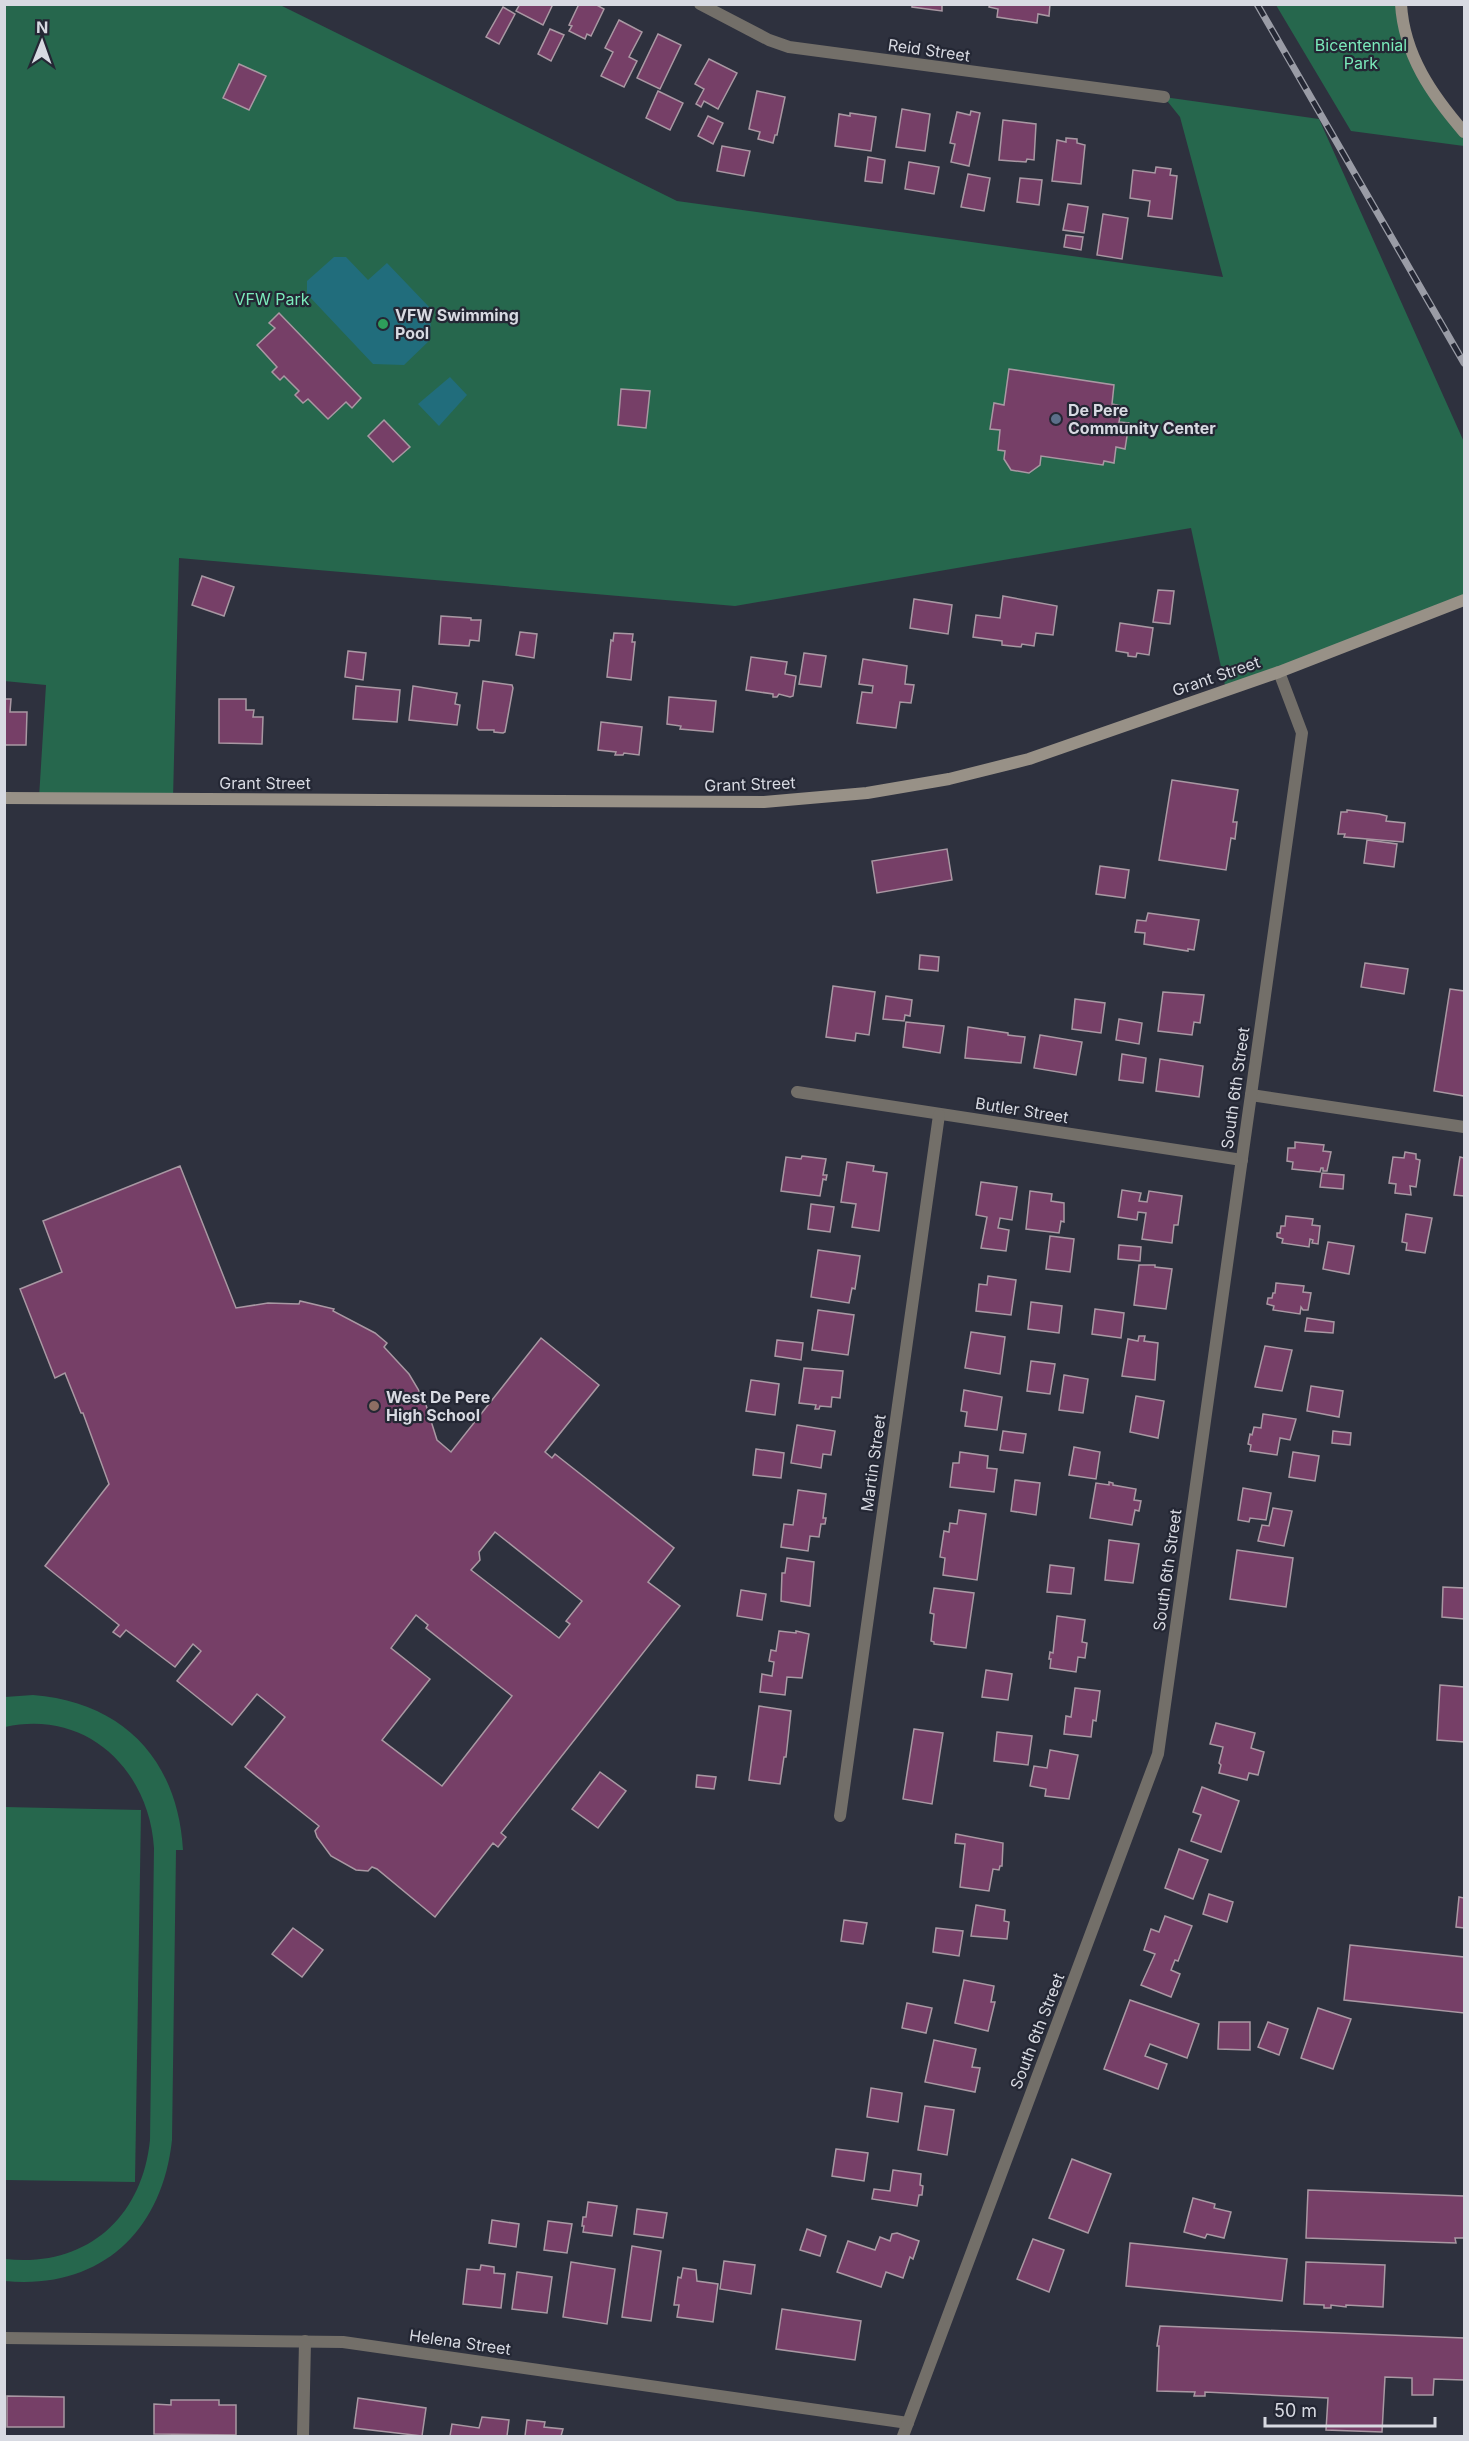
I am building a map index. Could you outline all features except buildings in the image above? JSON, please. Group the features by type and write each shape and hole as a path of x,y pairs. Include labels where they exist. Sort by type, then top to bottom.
{"street":[{"name":"Reid Street","path":"700,4 789,48 1164,97"},
{"path":"1401,4 1402,20 1413,59 1439,103 1464,132"},
{"name":"Grant Street","path":"4,798 764,802 867,793 949,779 1029,759 1279,672 1464,600"},
{"name":"South 6th Street","path":"903,2436 1158,1754 1302,733 1279,672"},
{"name":"Butler Street","path":"797,1092 1242,1160"},
{"path":"1251,1095 1464,1127"},
{"name":"Martin Street","path":"840,1816 939,1115"},
{"name":"Helena Street","path":"4,2338 343,2342 908,2423"},
{"path":"303,2436 305,2341"}],"green space":[{"name":"VFW Park","path":"4,5 280,5 677,201 1223,277 1180,117 1164,97 1319,119 1464,442 1464,600 1226,690 1191,528 735,606 179,558 173,799 39,798 46,685 4,681"},
{"name":"Bicentennial Park","path":"1276,5 1401,5 1413,59 1464,132 1464,146 1351,131"},
{"path":"33,1695 65,1700 94,1710 119,1723 140,1741 157,1763 170,1789 179,1818 183,1850 176,1850 172,2140 166,2173 155,2203 140,2228 120,2249 97,2265 69,2276 39,2281 5,2281 5,2259 34,2260 60,2255 84,2246 122,2215 135,2193 145,2168 150,2140 154,1848 149,1819 140,1793 126,1770 108,1751 86,1737 62,1727 34,1724 5,1727 5,1697"},
{"path":"5,1807 141,1810 135,2182 5,2180"}],"water":[{"name":"VFW Swimming Pool","path":"334,257 346,257 368,280 387,263 431,309 430,340 404,365 373,364 307,294 307,281"},
{"path":"450,377 467,395 439,426 418,404"}],"railway":[{"path":"1257,4 1464,363"}],"place":[{"name":"VFW Swimming Pool","path":"383,324"},
{"name":"De Pere Community Center","path":"1056,419"},
{"name":"West De Pere High School","path":"374,1406"}]}
